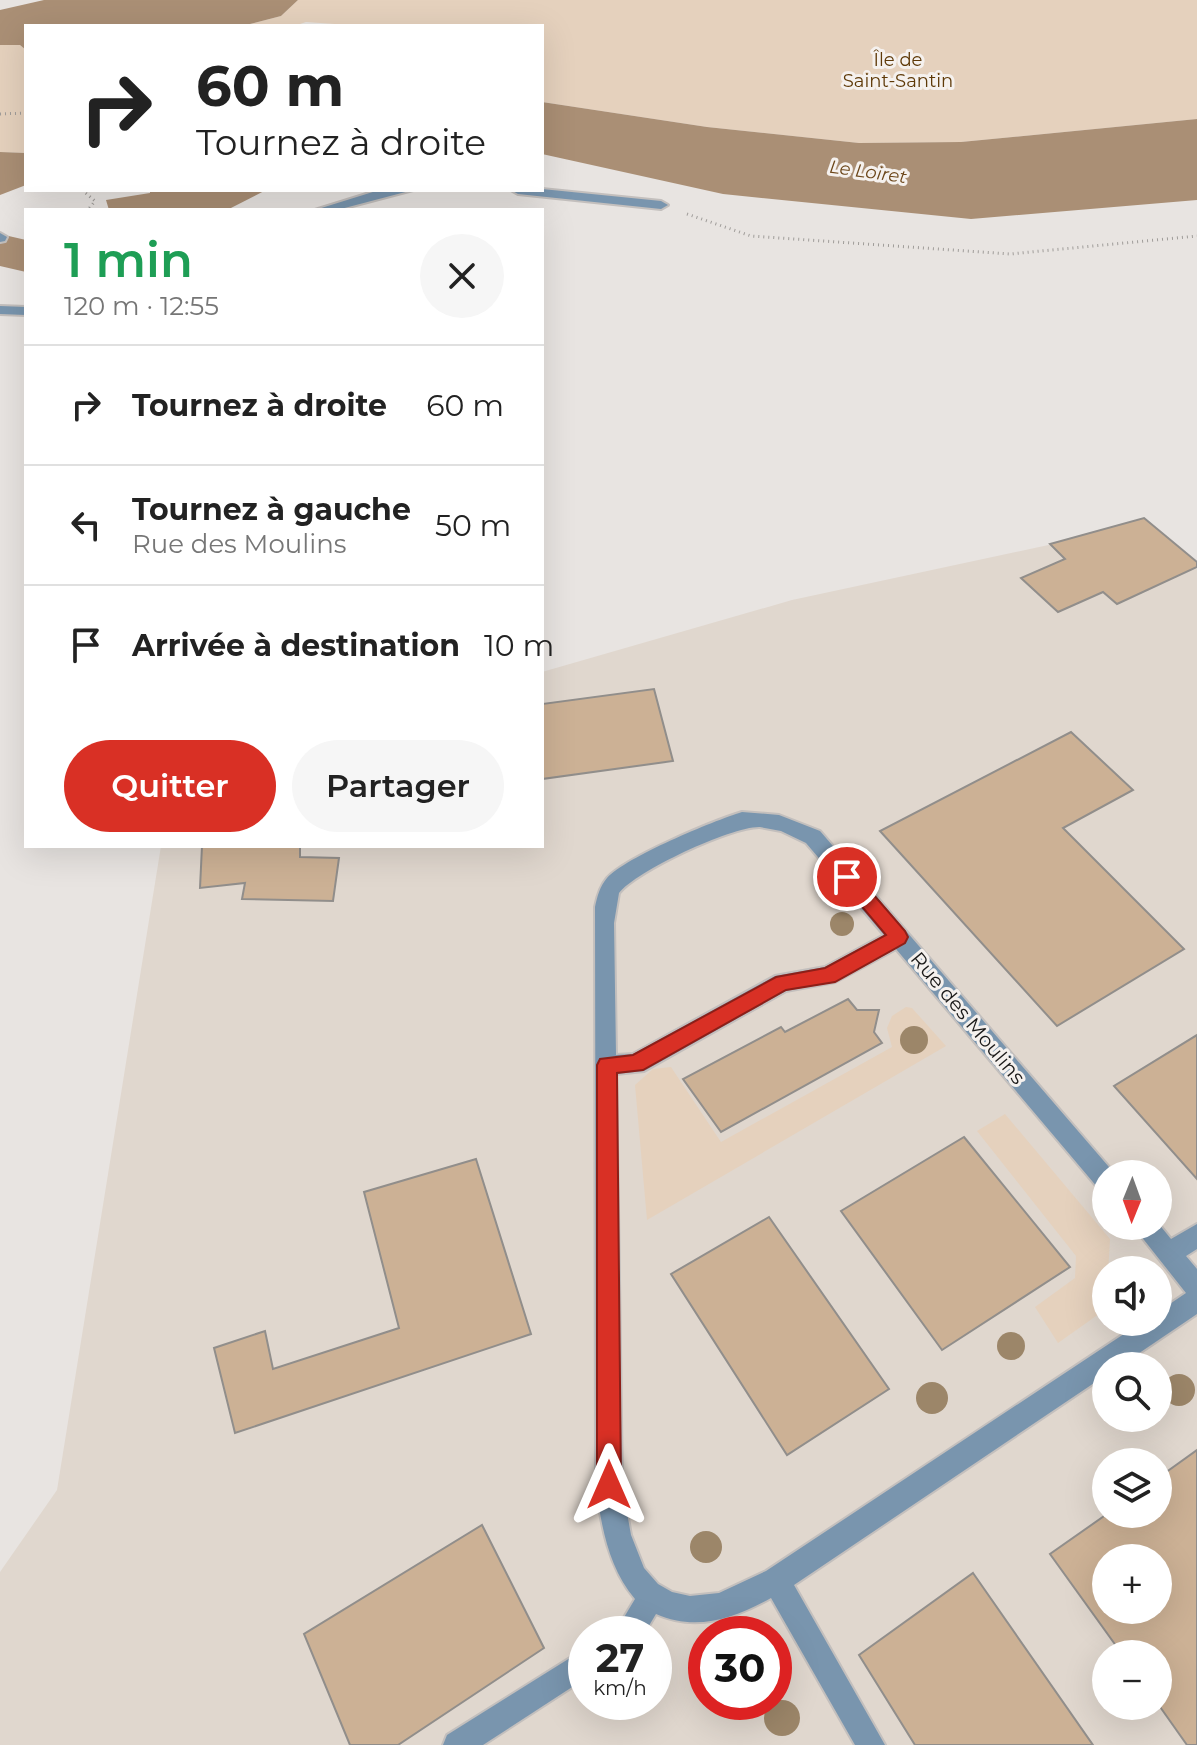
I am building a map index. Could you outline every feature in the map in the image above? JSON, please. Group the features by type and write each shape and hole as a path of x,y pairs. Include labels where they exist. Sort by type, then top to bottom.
{"street":[{"path":"329,208 394,192"},
{"path":"537,192 661,205"},
{"path":"0,310 24,311"},
{"name":"Rue des Moulins","path":"651,1598 628,1570 614,1532 609,1485 606,899 617,881 718,827 744,820 795,827 813,837 1092,1164"},
{"path":"607,1065 636,1064 782,982 828,976 899,937"},
{"path":"1169,1254 1197,1235"},
{"path":"1157,1240 1197,1288"},
{"path":"640,1616 651,1598 679,1609 720,1607 776,1581 1197,1300"},
{"path":"776,1581 871,1745"},
{"path":"457,1745 568,1674"}],"path":[{"path":"0,114 24,113"},
{"path":"84,192 95,201 90,208"},
{"path":"661,205 751,236 1010,254 1197,236"}],"shaded area":[{"path":"1132,527 1197,569 1197,1745 0,1745 0,1572 57,1490 161,848 544,848 544,671 792,600"}],"green space":[{"name":"Île de Saint-Santin","path":"298,0 1197,0 1197,119 961,142 859,143 707,127 544,102 544,24 250,24 281,16"},
{"path":"0,45 20,45 24,48 24,153 0,152"},
{"path":"906,1007 912,1008 946,1046 647,1220 635,1085 653,1069 671,1067 721,1142 892,1047 887,1028 892,1016"},
{"path":"1005,1114 1092,1218 1092,1240 1110,1240 1109,1256 1092,1256 1092,1319 1058,1343 1035,1307 1075,1278 1076,1256 977,1131"}],"water":[{"path":"44,0 298,0 281,16 250,24 24,24 24,48 20,45 0,45 0,10"},
{"path":"544,102 707,127 859,143 961,142 1197,119 1197,200 971,219 723,194 544,154"},
{"path":"0,152 24,153 24,186 0,195"},
{"path":"262,192 231,208 108,208 106,200 150,193"}],"building":[{"path":"1144,518 1197,562 1197,567 1117,604 1103,592 1058,612 1021,578 1065,559 1050,544"},
{"path":"654,689 673,761 544,779 544,704"},
{"path":"1071,732 1133,790 1063,828 1184,949 1057,1026 880,831"},
{"path":"202,848 300,848 300,857 339,858 333,901 242,899 245,883 200,888"},
{"path":"848,999 857,1010 879,1010 874,1032 882,1043 721,1132 683,1079 781,1027 785,1032"},
{"path":"1197,1035 1197,1179 1114,1086"},
{"path":"964,1137 1070,1267 942,1350 841,1211"},
{"path":"476,1159 531,1334 235,1433 214,1348 265,1331 273,1369 399,1328 364,1192"},
{"path":"769,1217 889,1389 787,1455 671,1274"},
{"path":"1197,1450 1197,1745 1187,1745 1169,1720 1172,1720 1172,1640 1112,1640 1100,1624 1172,1624 1172,1544 1092,1544 1092,1612 1050,1554 1092,1525 1092,1528 1172,1528 1172,1468"},
{"path":"482,1525 544,1648 398,1745 350,1745 304,1634"},
{"path":"973,1573 1093,1745 915,1745 859,1655"}],"waterway":[{"name":"Le Loiret","path":"0,250 24,256"}],"route":[{"path":"609,1485 607,1065 636,1064 782,982 828,976 899,937 847,877"}]}
